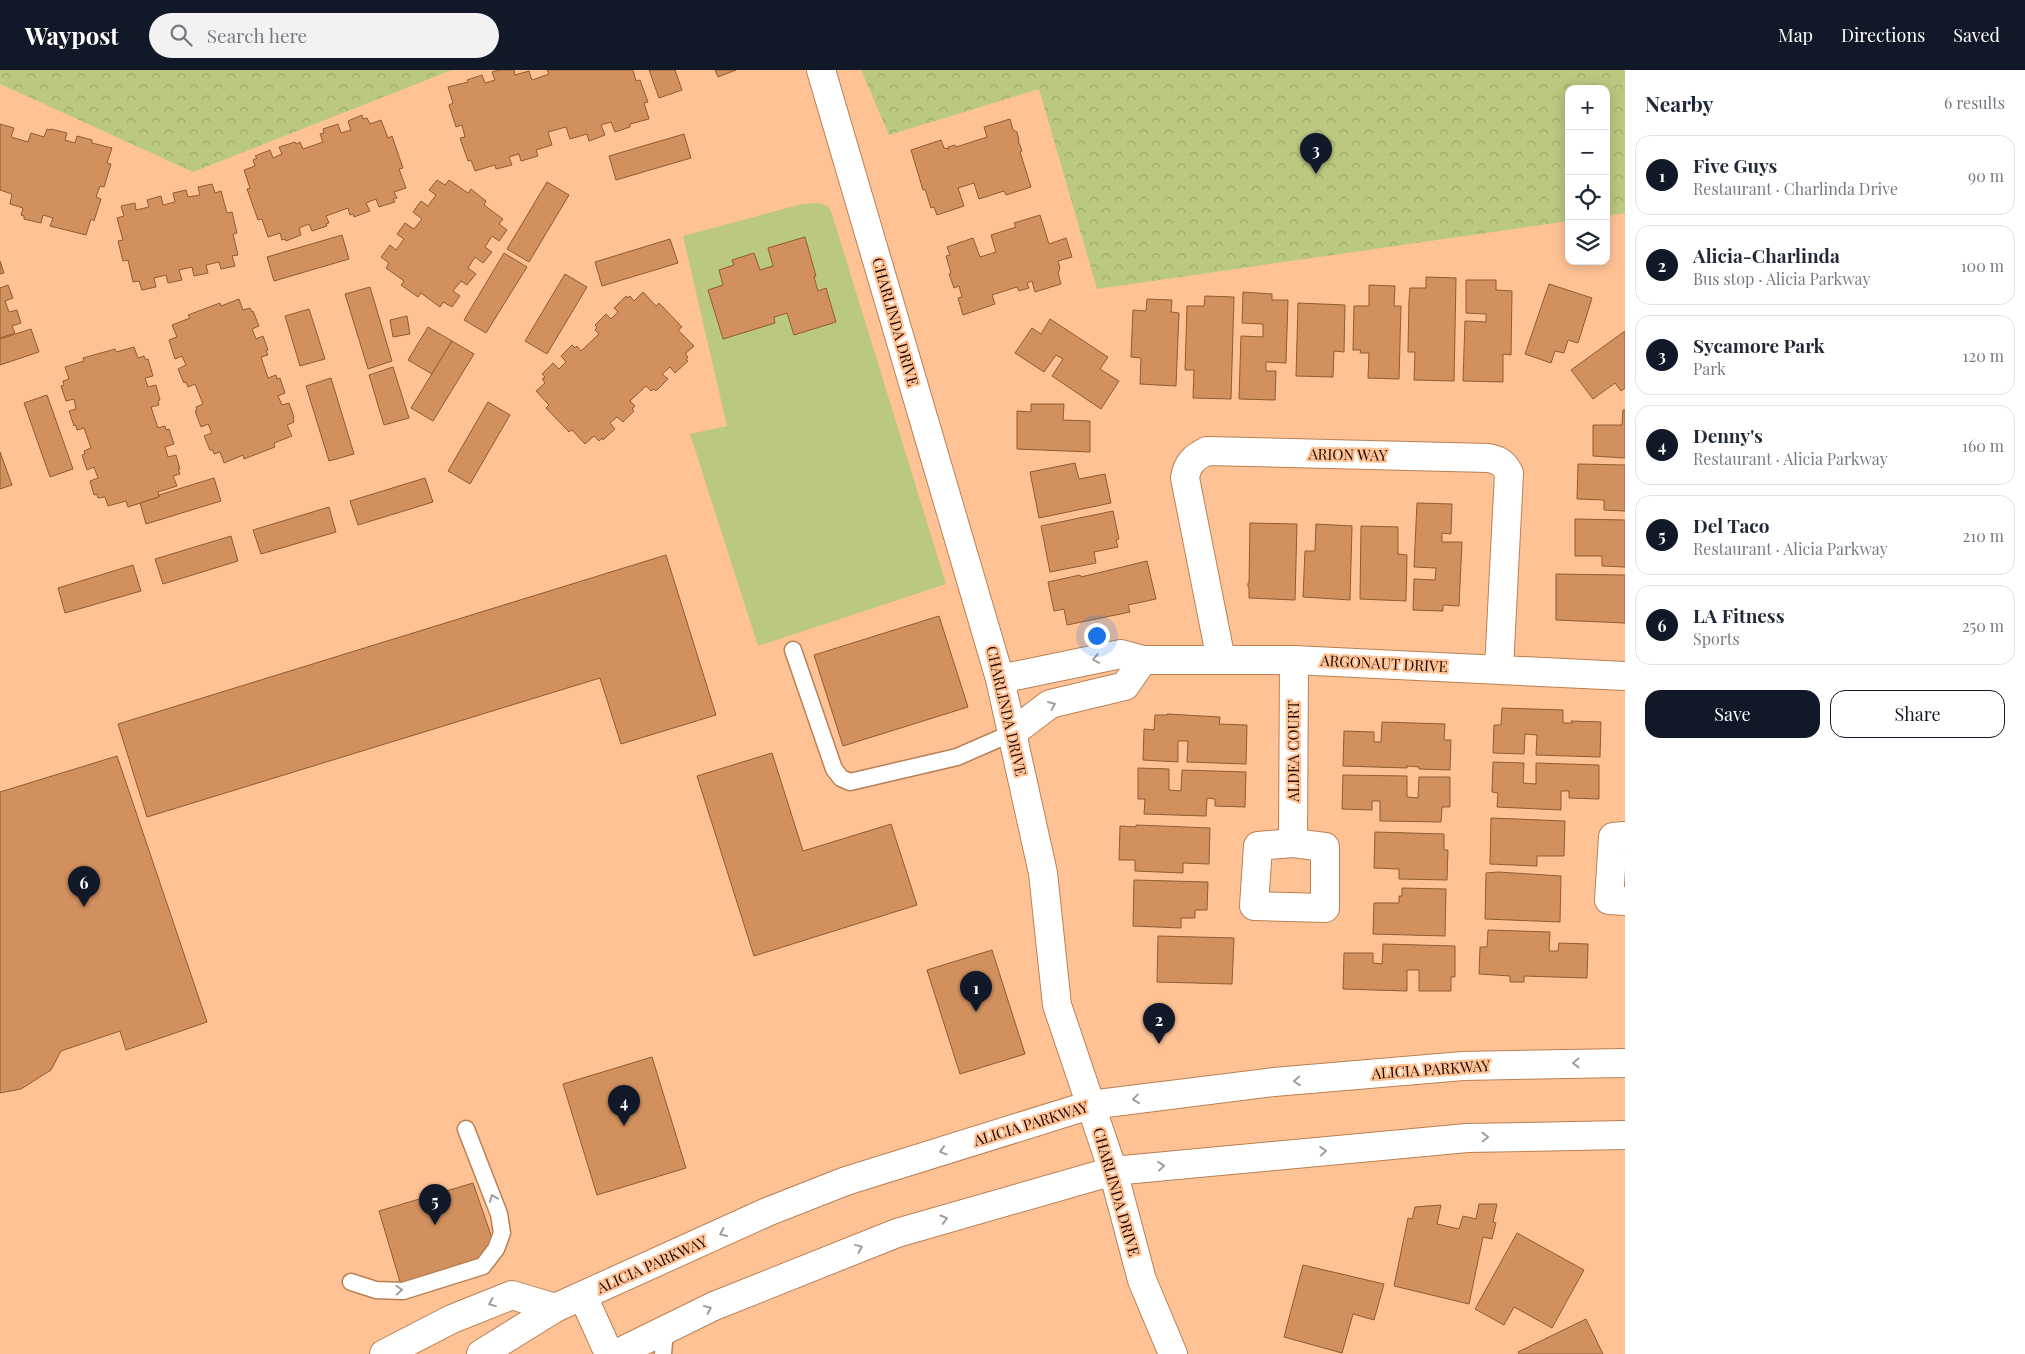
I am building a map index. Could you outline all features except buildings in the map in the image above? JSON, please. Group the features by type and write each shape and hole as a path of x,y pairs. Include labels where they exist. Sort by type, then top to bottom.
{"main road":[{"name":"CHARLINDA DRIVE","path":"821,70 1000,679 1043,873 1057,1006 1113,1171 1142,1280 1173,1354"},
{"name":"ARION WAY","path":"1221,660 1185,478 1186,469 1198,455 1207,451 1488,458 1498,460 1505,465 1509,473 1499,669"},
{"name":"ARGONAUT DRIVE","path":"1000,679 1121,654 1143,660 1294,660 1625,676"},
{"path":"1012,733 1050,704 1125,686 1143,660"},
{"name":"ALDEA COURT","path":"1293,843 1294,660"},
{"path":"1625,836 1613,837 1609,900 1625,901"},
{"name":"ALICIA PARKWAY","path":"481,1354 555,1308 767,1212 846,1182 1090,1105 1274,1082 1463,1066 1625,1063"},
{"path":"616,1354 664,1342 714,1306 897,1233 1113,1171 1467,1138 1625,1135"},
{"path":"384,1354 452,1319 512,1295 555,1308"},
{"path":"583,1296 609,1354"}],"lane":[{"path":"793,650 834,770 841,778 850,782 957,756 1012,733"},
{"path":"351,1282 376,1290 403,1291 483,1266 496,1249 502,1233 500,1214 466,1129"}],"green space":[{"path":"0,70 452,70 193,172 0,84"},
{"path":"861,70 1625,70 1625,213 1610,215 1610,85 1565,85 1565,222 1097,289 1039,89 889,135"},
{"path":"818,203 828,206 832,214 946,584 758,646 690,434 727,426 683,236 802,204"}],"place":[{"name":"Sycamore Park","path":"1316,174"},
{"name":"LA Fitness","path":"84,907"},
{"name":"Five Guys","path":"976,1012"},
{"name":"Alicia-Charlinda","path":"1159,1044"},
{"name":"Denny's","path":"624,1126"},
{"name":"Del Taco","path":"435,1225"}]}
